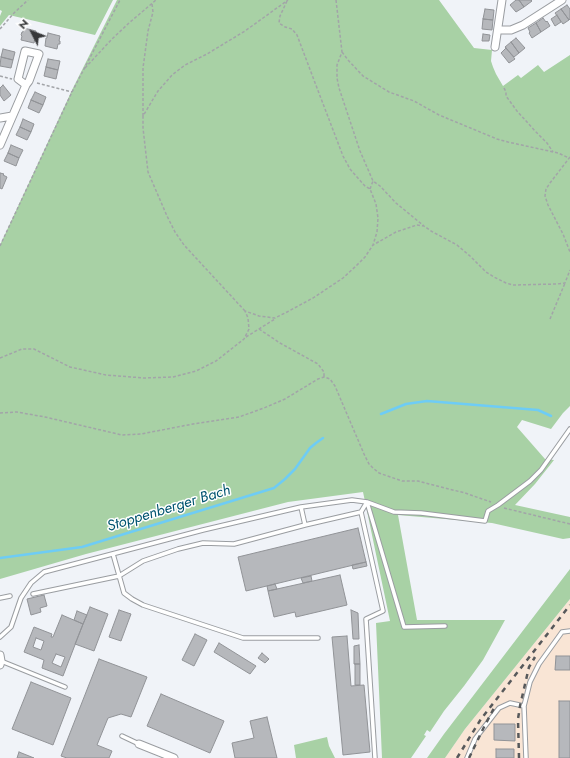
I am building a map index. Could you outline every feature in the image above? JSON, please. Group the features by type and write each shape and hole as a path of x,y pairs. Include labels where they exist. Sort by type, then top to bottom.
{"street":[{"path":"495,47 502,0"},
{"path":"498,30 511,30 523,25 562,0"},
{"path":"0,145 28,83 39,54 25,51 18,79 28,83"},
{"path":"0,118 12,116"},
{"path":"139,744 174,758"}],"lane":[{"path":"0,637 11,627 21,598 30,583 44,572 203,530 302,507 352,500 367,502 394,512 421,513 485,520 488,511 530,481 541,470 570,429"},
{"path":"566,435 570,438"},
{"path":"367,502 361,512 383,610 366,619 375,758"},
{"path":"367,502 404,627 445,626"},
{"path":"302,507 305,525"},
{"path":"33,594 119,576 144,561 178,549 203,543 234,544 361,512"},
{"path":"113,554 124,592 132,599 143,605 243,638 318,638"},
{"path":"0,598 10,596"},
{"path":"526,758 524,706 530,682 539,664 562,632 570,631"},
{"path":"0,660 65,687"},
{"path":"467,758 475,739 499,708 510,703 524,706"},
{"path":"122,736 139,744"}],"path":[{"path":"0,29 28,0"},
{"path":"0,246 83,69 120,0"},
{"path":"83,69 112,39 156,0"},
{"path":"336,0 342,52 336,71 339,88 360,151 373,181 380,186 396,203 424,226 457,245 486,272 494,277 513,285 565,283"},
{"path":"143,116 158,91 172,75 185,65 227,42 287,1"},
{"path":"0,358 22,349 34,349 70,367 106,375 144,378 173,377 196,371 216,361 244,338 275,318 313,298 343,278 365,257 373,245 377,232 378,218 376,204 370,189 365,186 350,169 343,156 297,35 292,29 279,23 280,16 287,1"},
{"path":"152,4 153,12 148,31 143,68 143,116 148,172 160,202 184,245 245,311 248,318 249,329 244,338"},
{"path":"342,52 363,76 389,92 414,101 439,115 497,139 553,152 570,158 546,189 545,196 570,252"},
{"path":"0,76 18,79"},
{"path":"28,83 72,92"},
{"path":"504,88 506,96 517,111 547,143 553,152"},
{"path":"370,189 373,181"},
{"path":"373,245 404,228 417,225 424,226"},
{"path":"550,319 570,270"},
{"path":"245,311 259,316 275,318"},
{"path":"259,329 280,343 318,364 324,372 324,377"},
{"path":"0,413 16,412 45,417 122,435 141,434 239,417 285,399 318,379 324,377 330,379 335,386 364,454 373,468 379,473 402,481 418,481 465,493 503,508 570,524"}],"shaded area":[{"path":"570,599 570,758 445,758 465,729"}],"green space":[{"path":"0,0 113,0 95,35 9,15 0,26 0,16 2,11 0,10"},
{"path":"117,0 439,0 474,48 492,50 491,61 503,86 518,75 521,78 538,65 544,72 570,55 570,406 551,429 522,420 517,427 545,459 554,460 535,484 515,505 570,517 570,538 563,539 492,523 398,515 417,620 505,620 483,660 430,732 427,730 424,735 426,736 411,758 382,758 376,623 390,621 363,492 288,502 86,554 0,579 0,245 73,88"},
{"path":"570,569 570,599 465,729 445,758 427,758 444,734"},
{"path":"327,737 329,746 335,758 296,758 294,745"}],"building":[{"path":"516,0 519,0 524,7 516,12 510,5"},
{"path":"519,0 531,0 532,1 524,7"},
{"path":"567,5 570,9 569,20 561,9"},
{"path":"485,9 494,10 493,20 483,19"},
{"path":"561,9 569,20 563,24 555,13"},
{"path":"557,15 561,22 555,26 551,19"},
{"path":"543,18 550,26 541,32 536,23"},
{"path":"483,19 493,20 492,30 482,29"},
{"path":"536,23 541,32 532,38 528,28"},
{"path":"24,28 36,31 36,39 35,38 34,43 21,40 21,35"},
{"path":"48,33 60,36 60,44 58,44 57,49 45,46"},
{"path":"483,34 490,35 489,41 482,41"},
{"path":"516,38 525,48 519,53 511,42"},
{"path":"511,42 519,53 514,57 505,47"},
{"path":"506,48 515,59 509,63 501,53"},
{"path":"3,49 15,52 13,60 1,57"},
{"path":"1,57 13,60 11,68 0,66"},
{"path":"48,59 60,61 58,70 46,67"},
{"path":"46,67 58,70 56,79 44,76"},
{"path":"3,85 11,95 4,101 0,95 0,88"},
{"path":"35,92 46,97 43,105 31,100"},
{"path":"31,100 43,105 39,113 28,108"},
{"path":"23,119 34,124 31,132 20,127"},
{"path":"20,127 31,132 27,140 16,135"},
{"path":"11,145 23,150 19,158 8,153"},
{"path":"8,153 19,158 16,166 4,161"},
{"path":"0,173 7,177 2,189 0,188"},
{"path":"358,528 366,562 246,591 238,557"},
{"path":"366,562 367,566 353,569 352,565"},
{"path":"340,575 347,605 296,617 295,612 274,617 268,591"},
{"path":"311,576 312,581 303,583 301,578"},
{"path":"275,584 277,589 268,591 267,586"},
{"path":"44,595 47,606 40,608 41,612 31,615 27,599"},
{"path":"90,607 108,614 94,651 75,644"},
{"path":"119,610 131,614 121,641 109,637"},
{"path":"351,610 358,613 359,639 353,639"},
{"path":"77,611 87,615 83,624 74,620"},
{"path":"62,615 83,624 63,676 42,668 44,660 24,652 34,627 52,634 51,637 53,637","holes":["36,638 44,641 41,650 33,647","56,654 65,657 61,667 52,663"]},
{"path":"195,634 207,640 194,666 182,660"},
{"path":"347,636 351,686 364,685 370,752 343,755 332,637"},
{"path":"219,643 256,666 250,674 214,652"},
{"path":"359,645 360,664 354,664 354,646"},
{"path":"262,653 269,659 265,663 258,658"},
{"path":"556,656 570,656 570,670 555,670"},
{"path":"99,659 147,677 131,717 121,714 108,718 97,745 112,751 109,758 67,758 61,756"},
{"path":"355,664 360,664 360,685 355,685"},
{"path":"31,682 71,698 53,745 12,729"},
{"path":"161,694 224,721 210,753 147,726"},
{"path":"559,701 570,701 570,758 559,758"},
{"path":"267,717 277,758 235,758 232,743 254,738 250,721"},
{"path":"494,724 515,724 515,741 494,740"},
{"path":"496,749 514,749 514,758 496,758"},
{"path":"19,752 34,758 17,758"}],"waterway":[{"name":"Stoppenberger Bach","path":"381,414 406,404 427,401 538,410 551,416"},
{"name":"Stoppenberger Bach","path":"0,558 82,547 274,488 295,469 310,448 323,438"}],"railway":[{"path":"457,758 481,719 570,605"},
{"path":"519,758 518,719 520,706 529,667 535,657"},
{"path":"469,758 494,708"}]}
